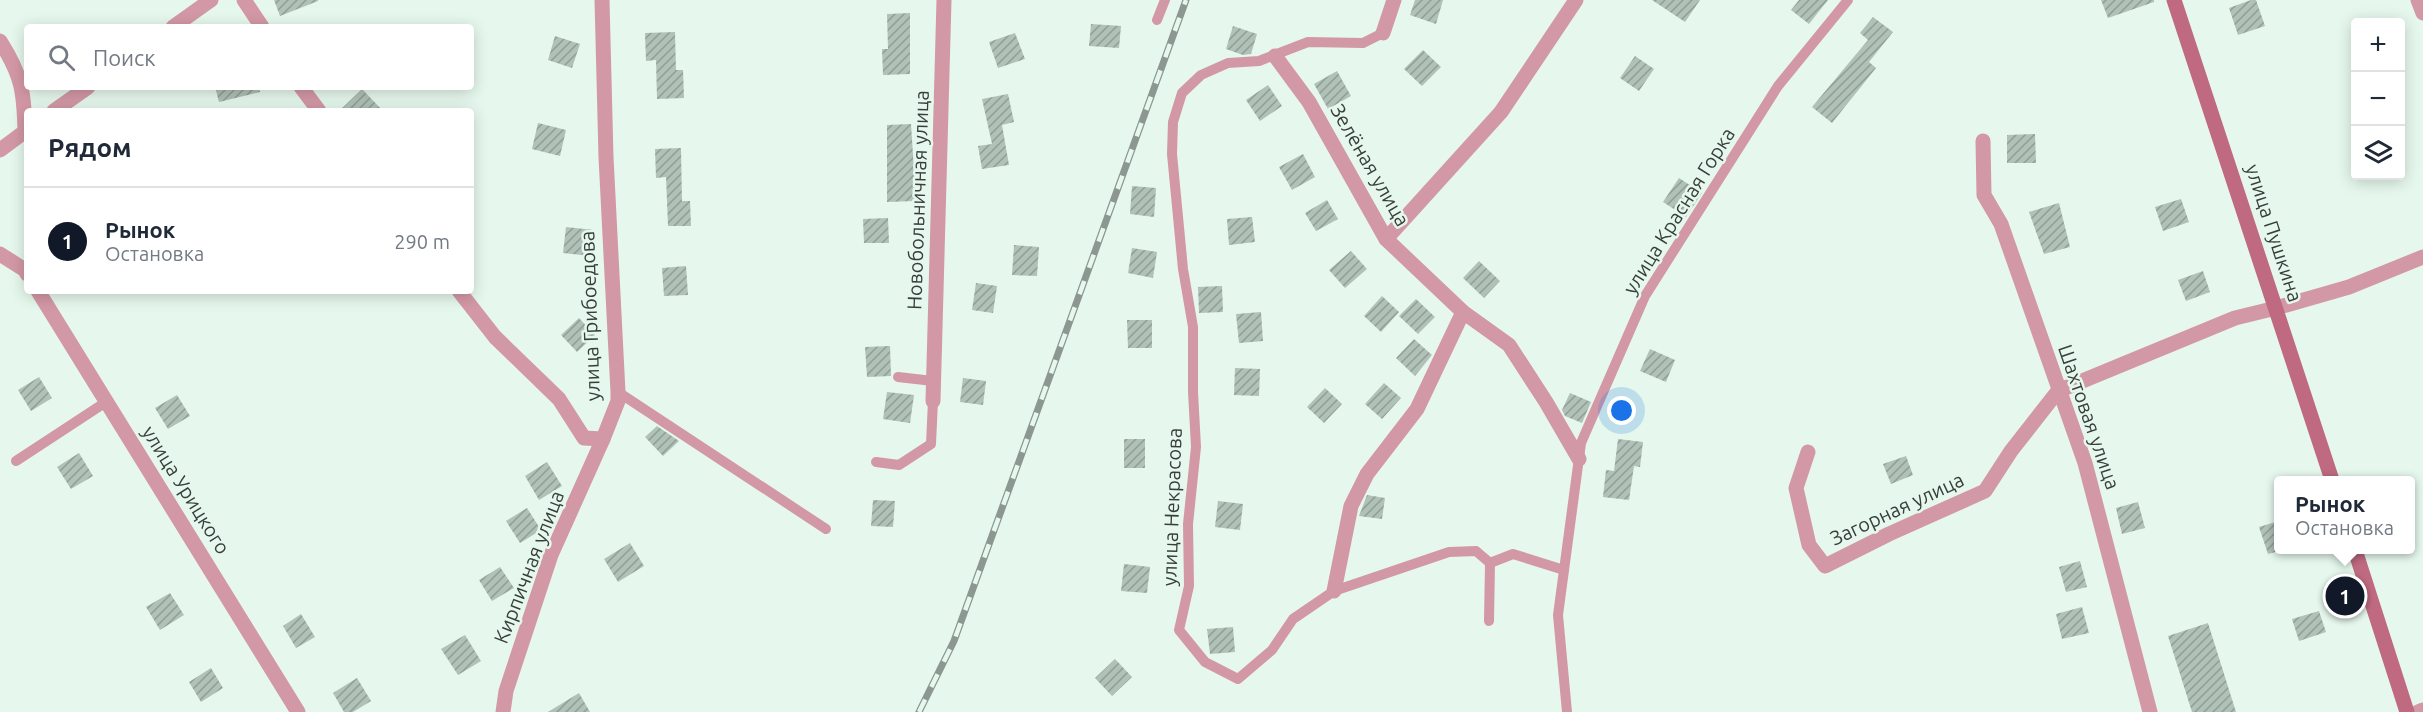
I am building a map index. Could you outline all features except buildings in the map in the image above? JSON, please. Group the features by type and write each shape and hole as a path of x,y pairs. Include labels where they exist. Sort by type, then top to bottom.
{"street":[{"path":"177,24 211,0"},
{"path":"244,0 260,24"},
{"name":"улица Грибоедова","path":"461,294 495,337 559,399 584,438 603,439 618,401 618,392 606,157 602,0"},
{"name":"Новобольничная улица","path":"933,400 945,0"},
{"path":"1383,33 1395,0"},
{"path":"1386,239 1501,112 1576,0"},
{"name":"улица Пушкина","path":"2174,0 2331,476"},
{"path":"2418,0 2423,14"},
{"path":"0,41 17,67 25,108"},
{"name":"Зелёная улица","path":"1275,56 1309,102 1386,239 1463,312 1509,345 1580,459"},
{"path":"58,108 84,90"},
{"path":"303,90 316,108"},
{"path":"0,150 24,132"},
{"name":"Шахтовая улица","path":"1983,141 1984,195 2001,224 2085,463 2150,712"},
{"path":"0,254 24,269"},
{"path":"2058,391 2235,318 2349,287 2423,257"},
{"name":"улица Урицкого","path":"40,294 298,712"},
{"path":"1335,591 1351,506 1367,474 1417,410 1463,312"},
{"name":"Загорная улица","path":"1808,452 1796,488 1809,545 1825,566 1889,534 1985,491 2011,451 2058,391"},
{"name":"Кирпичная улица","path":"503,712 506,691 551,555 603,439"},
{"path":"2357,554 2407,712"},
{"path":"2418,712 2423,710"}],"lane":[{"path":"1157,20 1165,0"},
{"name":"улица Красная Горка","path":"1567,712 1558,615 1581,443 1646,296 1778,86 1848,0"},
{"path":"1275,56 1308,42 1363,43 1383,33"},
{"name":"улица Некрасова","path":"1275,56 1259,61 1228,63 1201,75 1182,93 1173,122 1172,154 1183,269 1193,327 1196,447 1188,524 1189,586 1179,630 1205,662 1238,679 1272,650 1293,619 1335,591 1449,552 1476,551 1490,563"},
{"path":"898,377 933,381"},
{"path":"618,392 826,529"},
{"path":"876,462 898,465 930,444 933,400"},
{"path":"16,461 106,402"},
{"path":"1489,621 1490,563 1514,554 1564,570"}],"railway":[{"path":"919,712 954,641 1186,0"}],"place":[{"name":"Рынок","path":"2345,596"}]}
